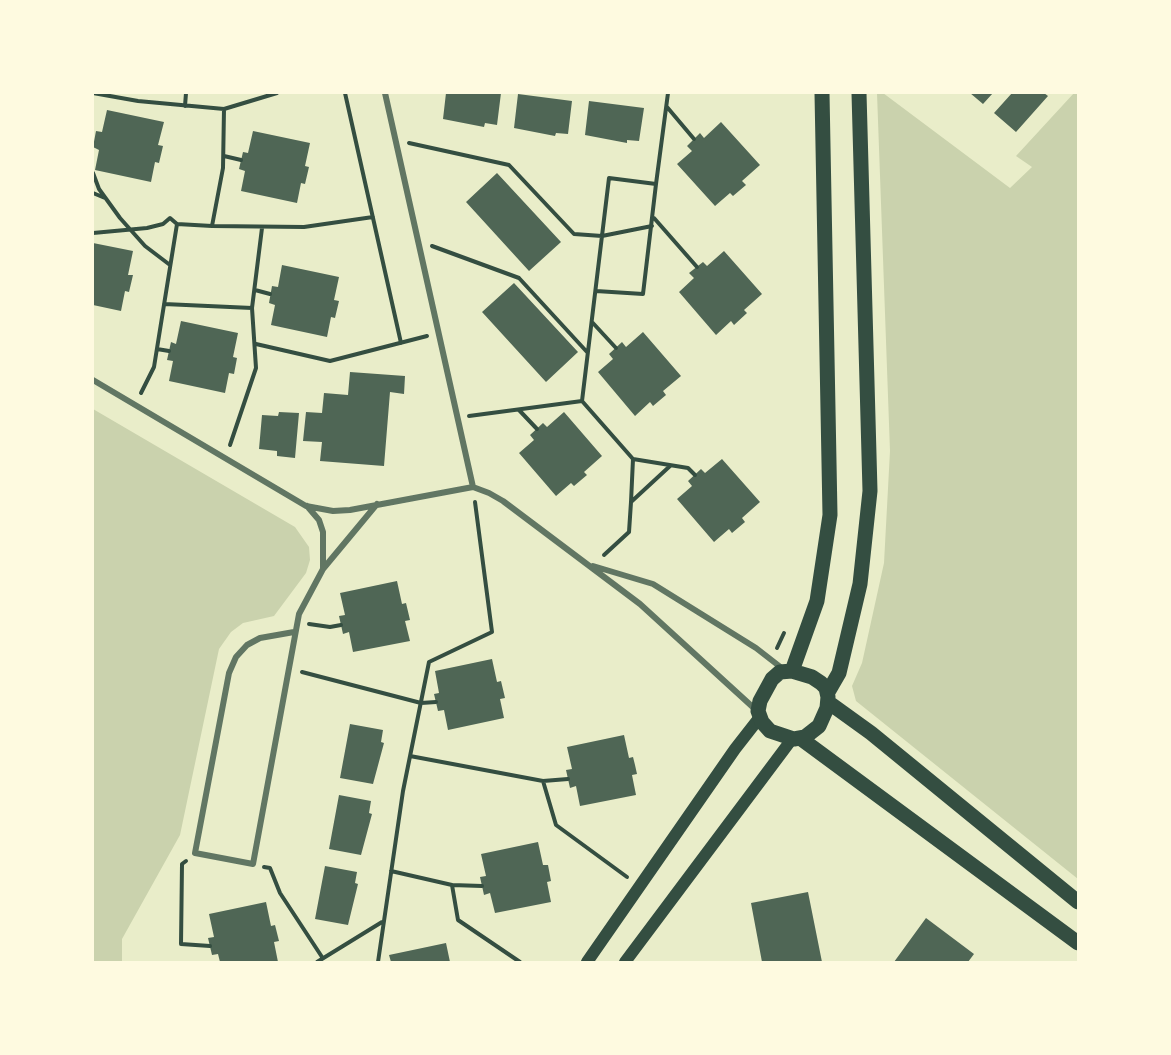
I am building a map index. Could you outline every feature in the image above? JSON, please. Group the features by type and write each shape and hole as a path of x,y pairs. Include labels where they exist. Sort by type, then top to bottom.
{"main road":[{"path":"789,671 817,601 830,515 822,93"},
{"path":"625,962 796,738 813,732 819,726 828,697 839,673 860,584 870,490 859,93"},
{"path":"588,962 759,714 760,701 772,679 780,672 789,671 812,676 828,697 1078,902"},
{"path":"759,714 770,731 796,738 1078,943"}],"street":[{"path":"385,93 473,487"},
{"path":"93,380 306,506 319,520 323,532 323,569"},
{"path":"306,506 333,511 473,487 503,501 640,604 759,714"},
{"path":"294,632 260,638 247,645 236,657 229,673 195,853 253,864 297,622 323,569 359,523 378,504"},
{"path":"590,565 653,584 789,671"}],"path":[{"path":"93,93 224,109 277,93"},
{"path":"185,105 186,93"},
{"path":"345,93 401,343"},
{"path":"596,291 643,294 668,93"},
{"path":"666,107 694,139"},
{"path":"212,226 224,156 224,109"},
{"path":"394,138 460,156 509,165 574,234 602,236 652,226"},
{"path":"224,156 241,160"},
{"path":"93,173 106,198 131,230 145,246 170,266"},
{"path":"656,184 609,178 582,401 633,459 688,468 695,475"},
{"path":"93,194 106,198"},
{"path":"93,233 131,230 163,224 170,218 177,224 262,228 346,223 373,217"},
{"path":"653,218 697,267"},
{"path":"135,405 150,377 157,349 177,224"},
{"path":"226,457 256,368 252,308 262,228"},
{"path":"417,240 519,278 587,353"},
{"path":"255,290 270,294"},
{"path":"164,304 252,308"},
{"path":"591,321 616,348"},
{"path":"256,344 330,361 438,333"},
{"path":"157,349 169,351"},
{"path":"456,418 582,401"},
{"path":"518,409 537,429"},
{"path":"590,565 616,546 629,532 633,459"},
{"path":"630,502 671,466"},
{"path":"378,962 410,756 429,662 492,632 473,487"},
{"path":"297,622 319,627 341,625"},
{"path":"771,659 787,627"},
{"path":"287,669 421,703 436,702"},
{"path":"410,756 543,781 568,779"},
{"path":"543,781 556,825 641,887"},
{"path":"195,853 182,864 181,944 210,946"},
{"path":"253,864 270,868 280,893 322,957"},
{"path":"622,887 633,870"},
{"path":"391,871 452,885 482,886"},
{"path":"452,885 458,920 520,962"},
{"path":"317,962 383,922"}],"green space":[{"path":"877,93 883,93 1010,188 1032,167 1016,156 1074,93 1078,93 1078,879 856,701 852,686 862,663 884,563 890,451"},
{"path":"93,409 295,527 309,547 310,560 306,573 274,616 243,623 231,632 219,649 180,835 122,939 122,962 93,962"}],"building":[{"path":"446,93 501,93 497,125 485,123 484,127 443,119"},
{"path":"970,93 993,93 983,104"},
{"path":"1012,93 1044,93 1048,96 1016,132 994,113"},
{"path":"518,94 572,101 568,134 556,133 555,136 514,128"},
{"path":"589,101 644,108 639,141 627,140 627,143 585,135"},
{"path":"107,110 164,122 158,145 163,146 159,163 155,162 151,182 95,170 99,150 93,147 96,131 102,132"},
{"path":"721,122 760,165 742,181 746,185 733,196 730,193 715,206 677,164 692,151 687,146 700,133 704,138"},
{"path":"253,131 310,143 305,166 309,167 305,184 301,183 297,203 241,191 245,171 239,169 243,152 248,153"},
{"path":"497,173 561,242 529,271 466,202"},
{"path":"93,243 133,251 128,275 133,275 129,292 125,291 121,311 93,305"},
{"path":"724,251 762,294 744,310 747,313 734,325 731,321 716,335 679,292 694,278 689,273 703,262 707,266"},
{"path":"282,265 339,277 334,300 339,301 335,318 331,317 327,337 271,325 275,305 269,303 272,286 278,287"},
{"path":"514,283 578,352 546,382 482,312"},
{"path":"181,321 238,333 233,357 237,358 234,374 229,373 225,393 169,381 173,361 167,360 171,342 176,344"},
{"path":"643,332 681,376 663,391 666,395 653,406 650,402 635,416 598,372 613,359 609,354 622,342 626,347"},
{"path":"350,372 405,376 404,394 390,392 384,466 320,461 322,442 303,441 306,412 322,413 324,393 348,395"},
{"path":"279,412 299,413 295,458 277,456 277,451 259,449 262,415 278,416"},
{"path":"564,412 602,456 584,472 587,475 574,486 571,483 556,496 519,453 534,440 530,435 543,423 547,427"},
{"path":"722,459 760,502 742,518 745,522 732,533 729,529 714,542 677,499 692,486 688,481 701,469 705,473"},
{"path":"397,581 402,604 406,603 410,620 405,621 410,641 353,652 349,632 343,634 339,616 345,615 340,593"},
{"path":"492,659 497,682 501,681 505,698 500,699 504,718 448,730 444,710 438,711 434,694 439,693 435,671"},
{"path":"350,724 383,730 381,742 384,743 373,784 340,778"},
{"path":"624,735 629,758 633,757 637,774 632,775 636,795 580,806 576,786 570,788 566,770 572,769 567,747"},
{"path":"339,795 371,801 369,813 372,814 361,855 329,849"},
{"path":"538,842 543,865 548,865 551,881 547,882 551,902 495,913 490,893 484,895 480,877 486,876 481,854"},
{"path":"325,866 357,872 355,883 358,884 348,925 315,919"},
{"path":"808,892 822,962 762,962 751,903"},
{"path":"266,902 271,926 275,925 279,941 274,942 278,962 220,962 218,954 212,955 208,938 214,937 209,914"},
{"path":"926,918 974,954 968,962 894,962"},
{"path":"446,943 450,962 391,962 389,955"}]}
